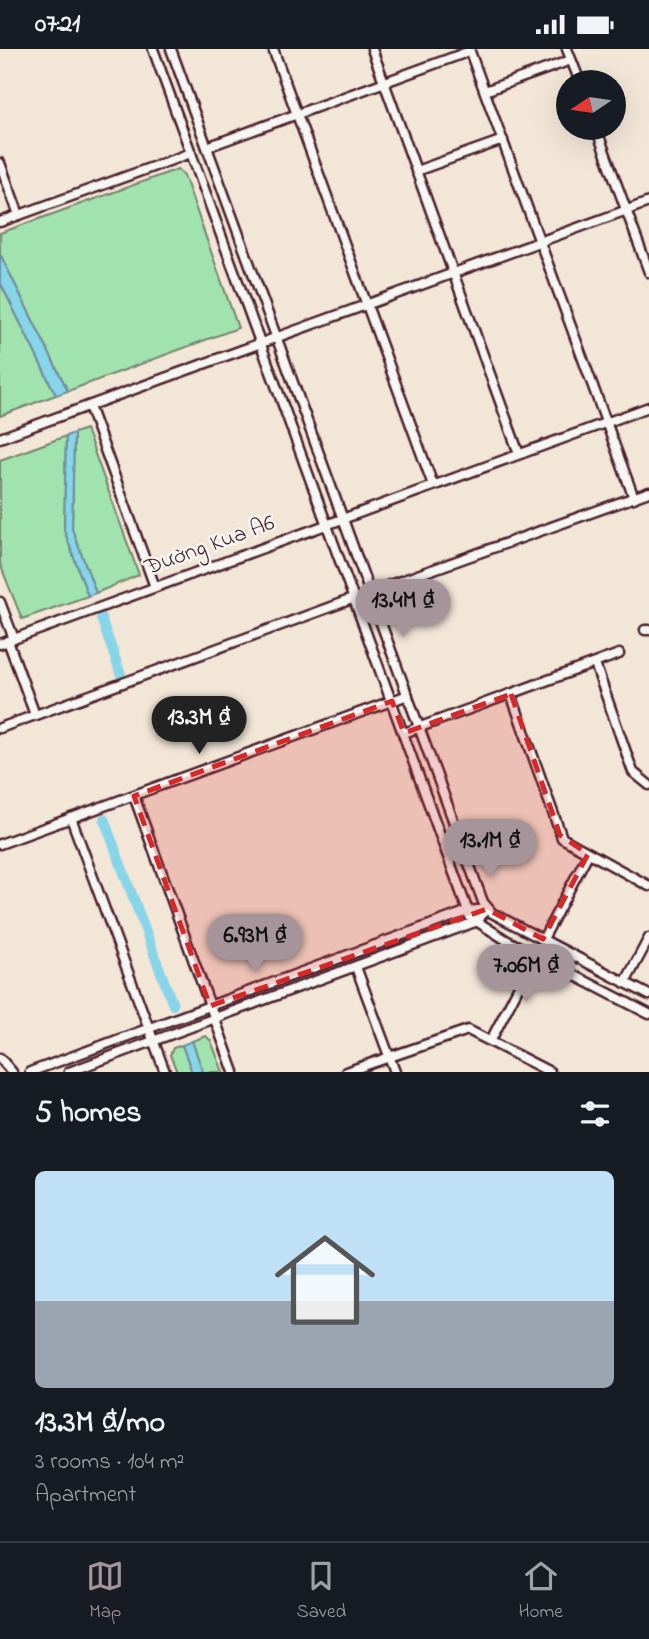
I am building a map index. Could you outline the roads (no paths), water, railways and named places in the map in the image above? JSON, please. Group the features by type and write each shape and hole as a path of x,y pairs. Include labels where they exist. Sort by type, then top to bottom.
{"street":[{"path":"153,49 468,911 475,922 649,1014"},
{"path":"171,49 488,909"},
{"path":"273,49 433,485"},
{"path":"372,49 519,454"},
{"path":"567,49 576,70"},
{"path":"207,147 470,50 634,498"},
{"path":"485,90 572,60"},
{"path":"416,171 503,140"},
{"path":"600,140 649,272"},
{"path":"0,222 191,153"},
{"path":"0,163 19,215"},
{"path":"0,438 649,202"},
{"path":"89,406 155,587"},
{"name":"Đường Kua A6","path":"5,641 649,407"},
{"path":"370,592 649,492"},
{"path":"0,728 355,599"},
{"path":"0,602 5,641 35,715"},
{"path":"404,733 619,655"},
{"path":"595,664 633,772 649,785"},
{"path":"510,694 560,835 567,843 649,886"},
{"path":"0,845 408,695"},
{"path":"134,796 234,1072"},
{"path":"71,818 165,1072"},
{"path":"543,940 587,854"},
{"path":"69,1072 475,922 488,909"},
{"path":"30,1072 468,911 488,909 649,995"},
{"path":"625,983 649,938"},
{"path":"491,1041 535,955"},
{"path":"581,979 589,964"},
{"path":"356,967 395,1072"},
{"path":"346,1072 463,1030 491,1041 550,1072"},
{"path":"0,1058 12,1072"}],"water":[{"path":"0,254 68,391 56,395 0,282"},
{"path":"74,433 72,529 96,593 88,596 64,530 66,436"},
{"path":"192,1041 203,1072 192,1072 182,1045"}],"waterway":[{"path":"101,618 121,675"},
{"path":"104,819 173,1005"}]}
